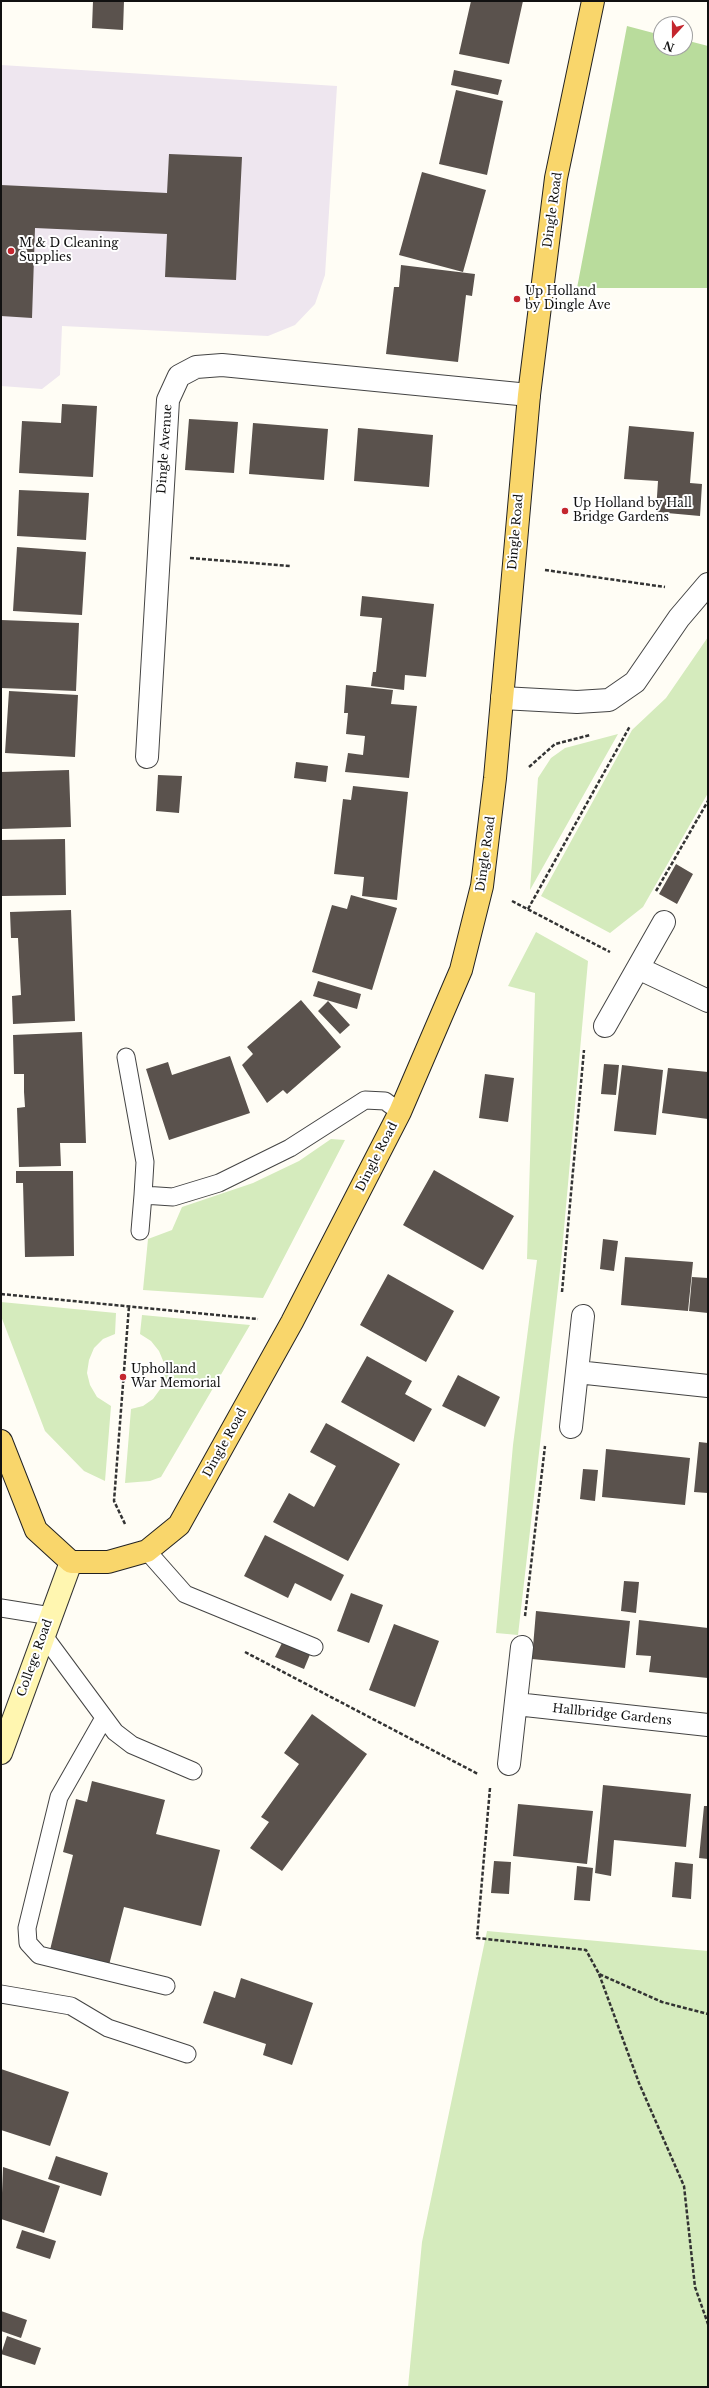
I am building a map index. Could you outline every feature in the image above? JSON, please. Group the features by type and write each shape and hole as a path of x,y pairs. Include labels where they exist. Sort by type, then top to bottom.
{"main road":[{"name":"Dingle Road","path":"71,1562 108,1562 147,1551 179,1525 292,1322 400,1112 461,970 482,886 502,698 529,395 556,178 593,1"},
{"path":"1,1441 36,1530 71,1562"}],"street":[{"name":"Dingle Avenue","path":"146,757 168,400 179,376 196,367 222,365 529,395"},
{"path":"502,698 577,702 609,700 635,682 675,623 704,588"},
{"path":"604,1026 664,922"},
{"path":"638,968 708,1001"},
{"path":"571,1427 583,1316"},
{"path":"577,1372 708,1386"},
{"name":"College Road","path":"1,1753 71,1562"},
{"path":"509,1764 522,1647"},
{"name":"Hallbridge Gardens","path":"516,1704 708,1724"}],"lane":[{"path":"126,1057 145,1162 140,1231"},
{"path":"143,1195 173,1197 219,1183 290,1148 365,1100 385,1101 400,1112"},
{"path":"147,1551 185,1594 314,1647"},
{"path":"1,1608 47,1626 104,1718 115,1732 132,1745 193,1772"},
{"path":"104,1718 59,1797 27,1928 28,1943 39,1955 166,1986"},
{"path":"1,1994 71,2006 108,2028 187,2054"}],"path":[{"path":"158,556 290,566"},
{"path":"513,566 704,588"},
{"path":"528,909 630,726"},
{"path":"653,896 708,802"},
{"path":"482,886 612,954"},
{"path":"561,1300 584,1048"},
{"path":"1,1294 292,1322"},
{"path":"114,1501 129,1306"},
{"path":"522,1647 545,1441"},
{"path":"242,1651 484,1777"},
{"path":"491,1781 477,1938 586,1950 599,1974 639,2083 684,2186 696,2287 708,2324"},
{"path":"599,1974 662,2002 708,2014"}],"shaded area":[{"path":"1,65 337,86 325,275 315,304 295,325 268,336 62,326 60,375 42,389 1,386"}],"green space":[{"path":"627,26 653,33 653,56 693,56 693,42 708,46 708,288 577,288"},
{"path":"708,637 708,793 643,907 610,933 541,896 632,730 666,698"},
{"path":"618,734 530,890 538,778 551,758 565,748"},
{"path":"536,932 588,961 561,1262 518,1635 496,1633 513,1445 537,1260 527,1259 535,993 508,986"},
{"path":"331,1139 345,1140 263,1298 143,1290 148,1239 172,1230 182,1207 253,1183 299,1161"},
{"path":"1,1302 116,1313 115,1334 103,1339 94,1348 89,1360 87,1373 90,1385 97,1397 111,1406 105,1481 84,1471 45,1431 1,1316"},
{"path":"142,1315 250,1325 161,1477 150,1481 125,1483 131,1409 143,1406 153,1399 161,1388 164,1375 164,1363 159,1351 151,1341 140,1334"},
{"path":"487,1931 708,1951 708,2387 408,2387 422,2242"}],"building":[{"path":"93,1 124,1 123,30 92,28"},
{"path":"471,1 523,1 509,64 459,54"},
{"path":"454,70 502,80 498,95 451,85"},
{"path":"456,90 503,101 487,175 439,164"},
{"path":"169,154 242,157 236,280 165,277 167,234 35,228 32,318 1,316 1,185 167,193"},
{"path":"422,172 486,190 463,272 399,255"},
{"path":"401,265 475,274 472,296 466,295 458,362 386,354 394,287 399,287"},
{"path":"62,404 97,406 93,477 19,473 22,421 61,423"},
{"path":"189,419 238,422 234,473 185,470"},
{"path":"253,423 328,429 324,480 249,474"},
{"path":"629,426 694,432 690,483 702,484 700,516 656,512 658,481 624,479"},
{"path":"358,428 433,435 429,487 354,481"},
{"path":"19,490 89,493 86,540 17,536"},
{"path":"17,547 86,552 82,615 13,611"},
{"path":"362,596 434,604 426,677 405,675 404,690 371,686 373,672 376,672 382,618 360,616"},
{"path":"1,620 79,623 76,691 1,688"},
{"path":"346,685 393,690 391,704 417,706 409,778 345,772 348,753 363,755 365,736 346,734 348,713 344,713"},
{"path":"9,691 78,695 75,757 5,753"},
{"path":"296,762 328,766 326,782 294,778"},
{"path":"69,770 71,827 1,829 1,772"},
{"path":"158,775 182,776 179,813 156,811"},
{"path":"353,786 408,792 397,900 362,896 364,877 334,874 343,799 351,800"},
{"path":"65,839 66,895 2,896 1,840"},
{"path":"676,864 693,874 677,904 659,894"},
{"path":"351,895 397,908 372,990 312,972 332,905 347,909"},
{"path":"71,910 75,1021 13,1024 12,996 21,995 18,938 11,938 10,912"},
{"path":"318,981 361,994 357,1009 313,996"},
{"path":"301,1000 341,1047 287,1094 283,1090 267,1103 242,1065 253,1054 247,1047"},
{"path":"328,1001 350,1025 340,1034 318,1011"},
{"path":"82,1032 86,1143 60,1143 61,1166 19,1167 17,1108 25,1107 24,1074 14,1074 13,1035"},
{"path":"230,1056 250,1113 169,1140 146,1069 168,1062 172,1075"},
{"path":"604,1064 619,1065 616,1095 601,1094"},
{"path":"622,1065 663,1070 656,1135 614,1131"},
{"path":"668,1068 708,1072 708,1119 662,1113"},
{"path":"485,1074 514,1078 508,1122 479,1118"},
{"path":"434,1170 514,1216 483,1270 403,1225"},
{"path":"16,1171 73,1171 74,1256 25,1257 23,1183 16,1183"},
{"path":"603,1239 618,1241 614,1271 600,1269"},
{"path":"625,1257 693,1262 688,1311 621,1305"},
{"path":"388,1274 454,1311 426,1362 360,1325"},
{"path":"692,1277 708,1278 708,1313 689,1311"},
{"path":"367,1356 412,1381 405,1394 432,1409 414,1442 341,1402"},
{"path":"458,1375 500,1397 485,1427 442,1406"},
{"path":"326,1423 400,1464 348,1561 273,1522 289,1493 314,1507 336,1466 310,1452"},
{"path":"699,1442 708,1443 708,1493 694,1492"},
{"path":"606,1449 690,1458 685,1505 602,1497"},
{"path":"583,1469 598,1470 595,1501 580,1499"},
{"path":"265,1535 344,1575 331,1601 295,1583 288,1598 244,1576"},
{"path":"624,1581 639,1582 636,1613 621,1611"},
{"path":"351,1593 383,1605 369,1643 337,1631"},
{"path":"536,1611 630,1621 625,1668 532,1659"},
{"path":"639,1620 708,1628 708,1678 649,1672 651,1656 636,1655"},
{"path":"394,1624 439,1641 415,1707 369,1690"},
{"path":"283,1641 311,1652 304,1669 275,1657"},
{"path":"312,1714 367,1754 282,1871 250,1848 269,1822 261,1817 299,1764 284,1753"},
{"path":"92,1781 165,1800 156,1834 220,1850 201,1926 124,1907 109,1965 50,1950 73,1855 63,1852 76,1799 87,1802"},
{"path":"603,1785 691,1794 686,1847 614,1840 611,1876 595,1873"},
{"path":"518,1804 593,1811 587,1864 513,1856"},
{"path":"704,1806 708,1806 708,1859 699,1858"},
{"path":"494,1861 511,1862 509,1894 491,1893"},
{"path":"675,1862 693,1864 691,1899 672,1897"},
{"path":"577,1866 593,1868 590,1901 574,1900"},
{"path":"241,1978 313,2003 292,2065 263,2055 266,2044 203,2023 214,1991 235,1998"},
{"path":"1,2069 69,2092 50,2146 1,2130"},
{"path":"56,2156 108,2173 101,2196 48,2179"},
{"path":"3,2167 60,2186 44,2233 1,2219"},
{"path":"22,2230 56,2241 50,2259 16,2248"},
{"path":"1,2311 27,2320 21,2338 1,2331"},
{"path":"7,2336 41,2348 35,2365 1,2354"}],"place":[{"name":"M & D Cleaning Supplies","path":"11,251"},
{"name":"Up Holland by Dingle Ave","path":"517,299"},
{"name":"Up Holland by Hall Bridge Gardens","path":"565,511"},
{"name":"Upholland War Memorial","path":"123,1377"}]}
